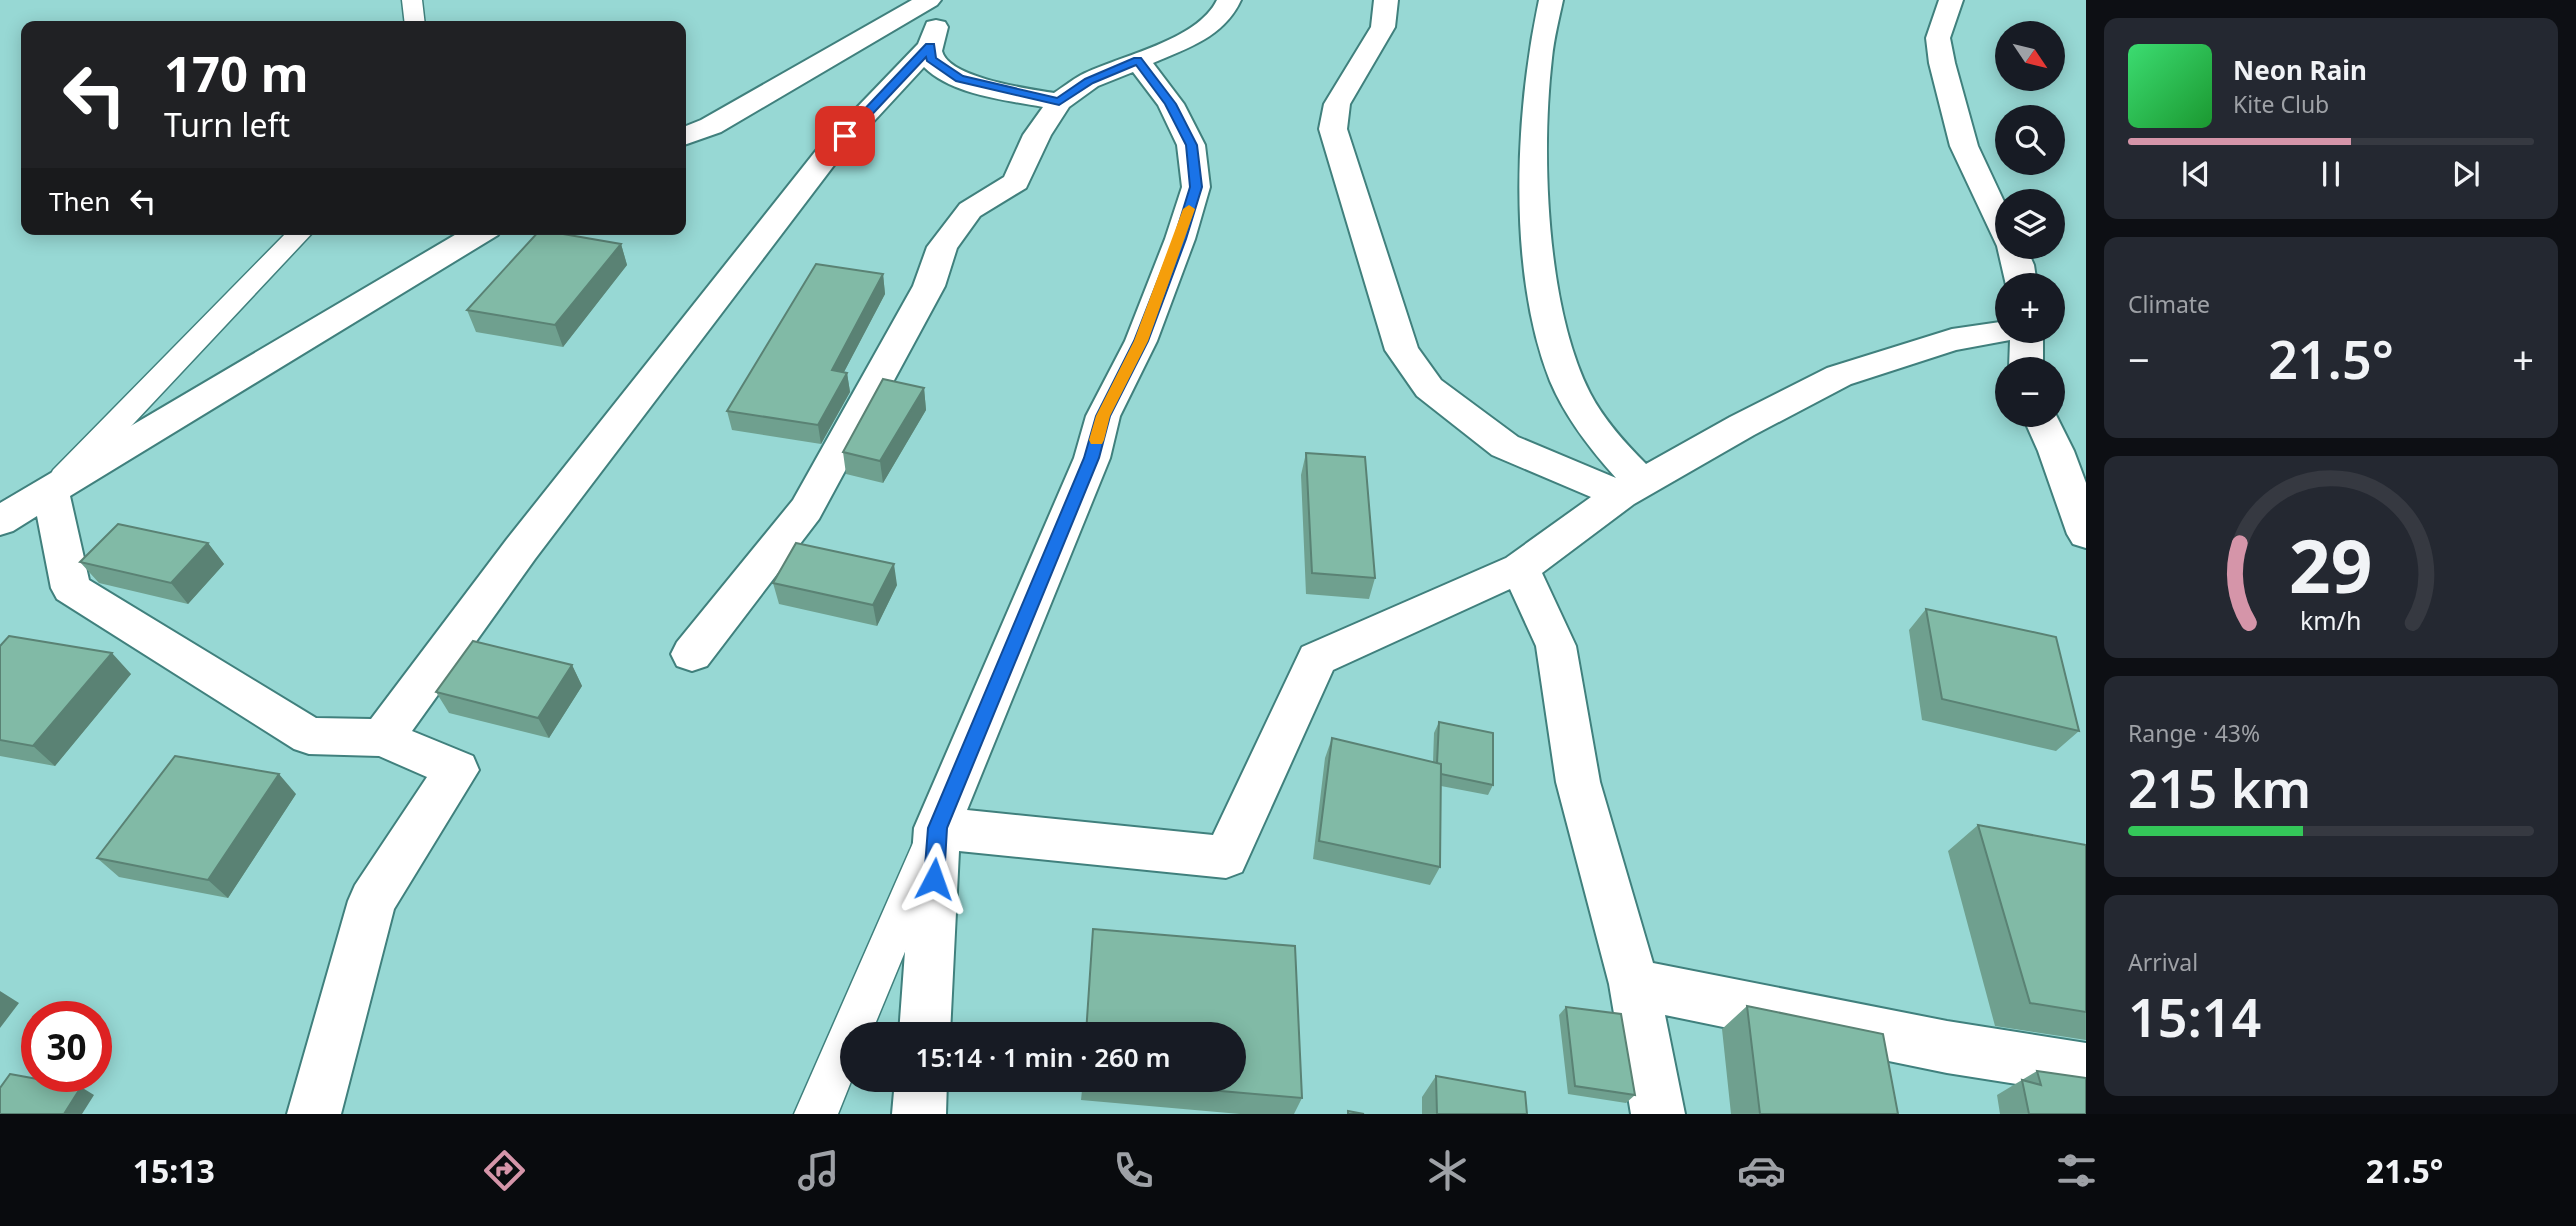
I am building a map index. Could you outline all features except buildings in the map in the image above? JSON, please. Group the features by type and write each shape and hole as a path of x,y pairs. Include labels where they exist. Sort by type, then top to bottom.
{"street":[{"path":"686,136 711,126 929,0"},
{"path":"382,738 530,538 828,154 930,46 948,0"},
{"path":"692,654 806,509 929,286 942,247 970,210 1016,182 1037,135 1059,102 1089,81 1196,36 1222,15 1229,0"},
{"path":"1385,0 1383,27 1337,104 1334,129 1386,305 1402,349 1429,388 1505,446 1632,489"},
{"path":"1551,0 1539,61 1536,144 1537,224 1550,326 1567,381 1632,489"},
{"path":"1951,0 1938,38 1942,63 1964,146 1995,213"},
{"path":"930,46 931,59 960,78 1059,102"},
{"path":"925,1022 937,828 1092,458 1103,416 1141,341 1180,239 1196,187 1191,145 1171,104 1138,61"},
{"path":"0,522 477,235"},
{"path":"937,828 1226,857 1317,659 1520,568 1632,489 1839,376 1951,340 1995,333"},
{"path":"2045,427 2086,534"},
{"path":"51,492 71,588 309,736 382,738 457,770 372,901 314,1114"},
{"path":"0,545 51,492"},
{"path":"1520,568 1556,646 1578,782 1634,984 1658,1114"},
{"path":"1634,984 1947,1047 2086,1069"},
{"path":"919,1114 920,1092"}],"lane":[{"path":"412,0 414,21"},
{"path":"51,492 298,235"},
{"path":"816,1114 937,828"}],"slow traffic":[{"path":"1097,440 1103,416 1141,341 1189,209"}],"route":[{"path":"845,136 930,46 931,59 960,78 1059,102 1089,81 1138,61 1171,104 1191,145 1196,187 1180,239 1141,341 1103,416 1092,458 937,828 934,879"}]}
